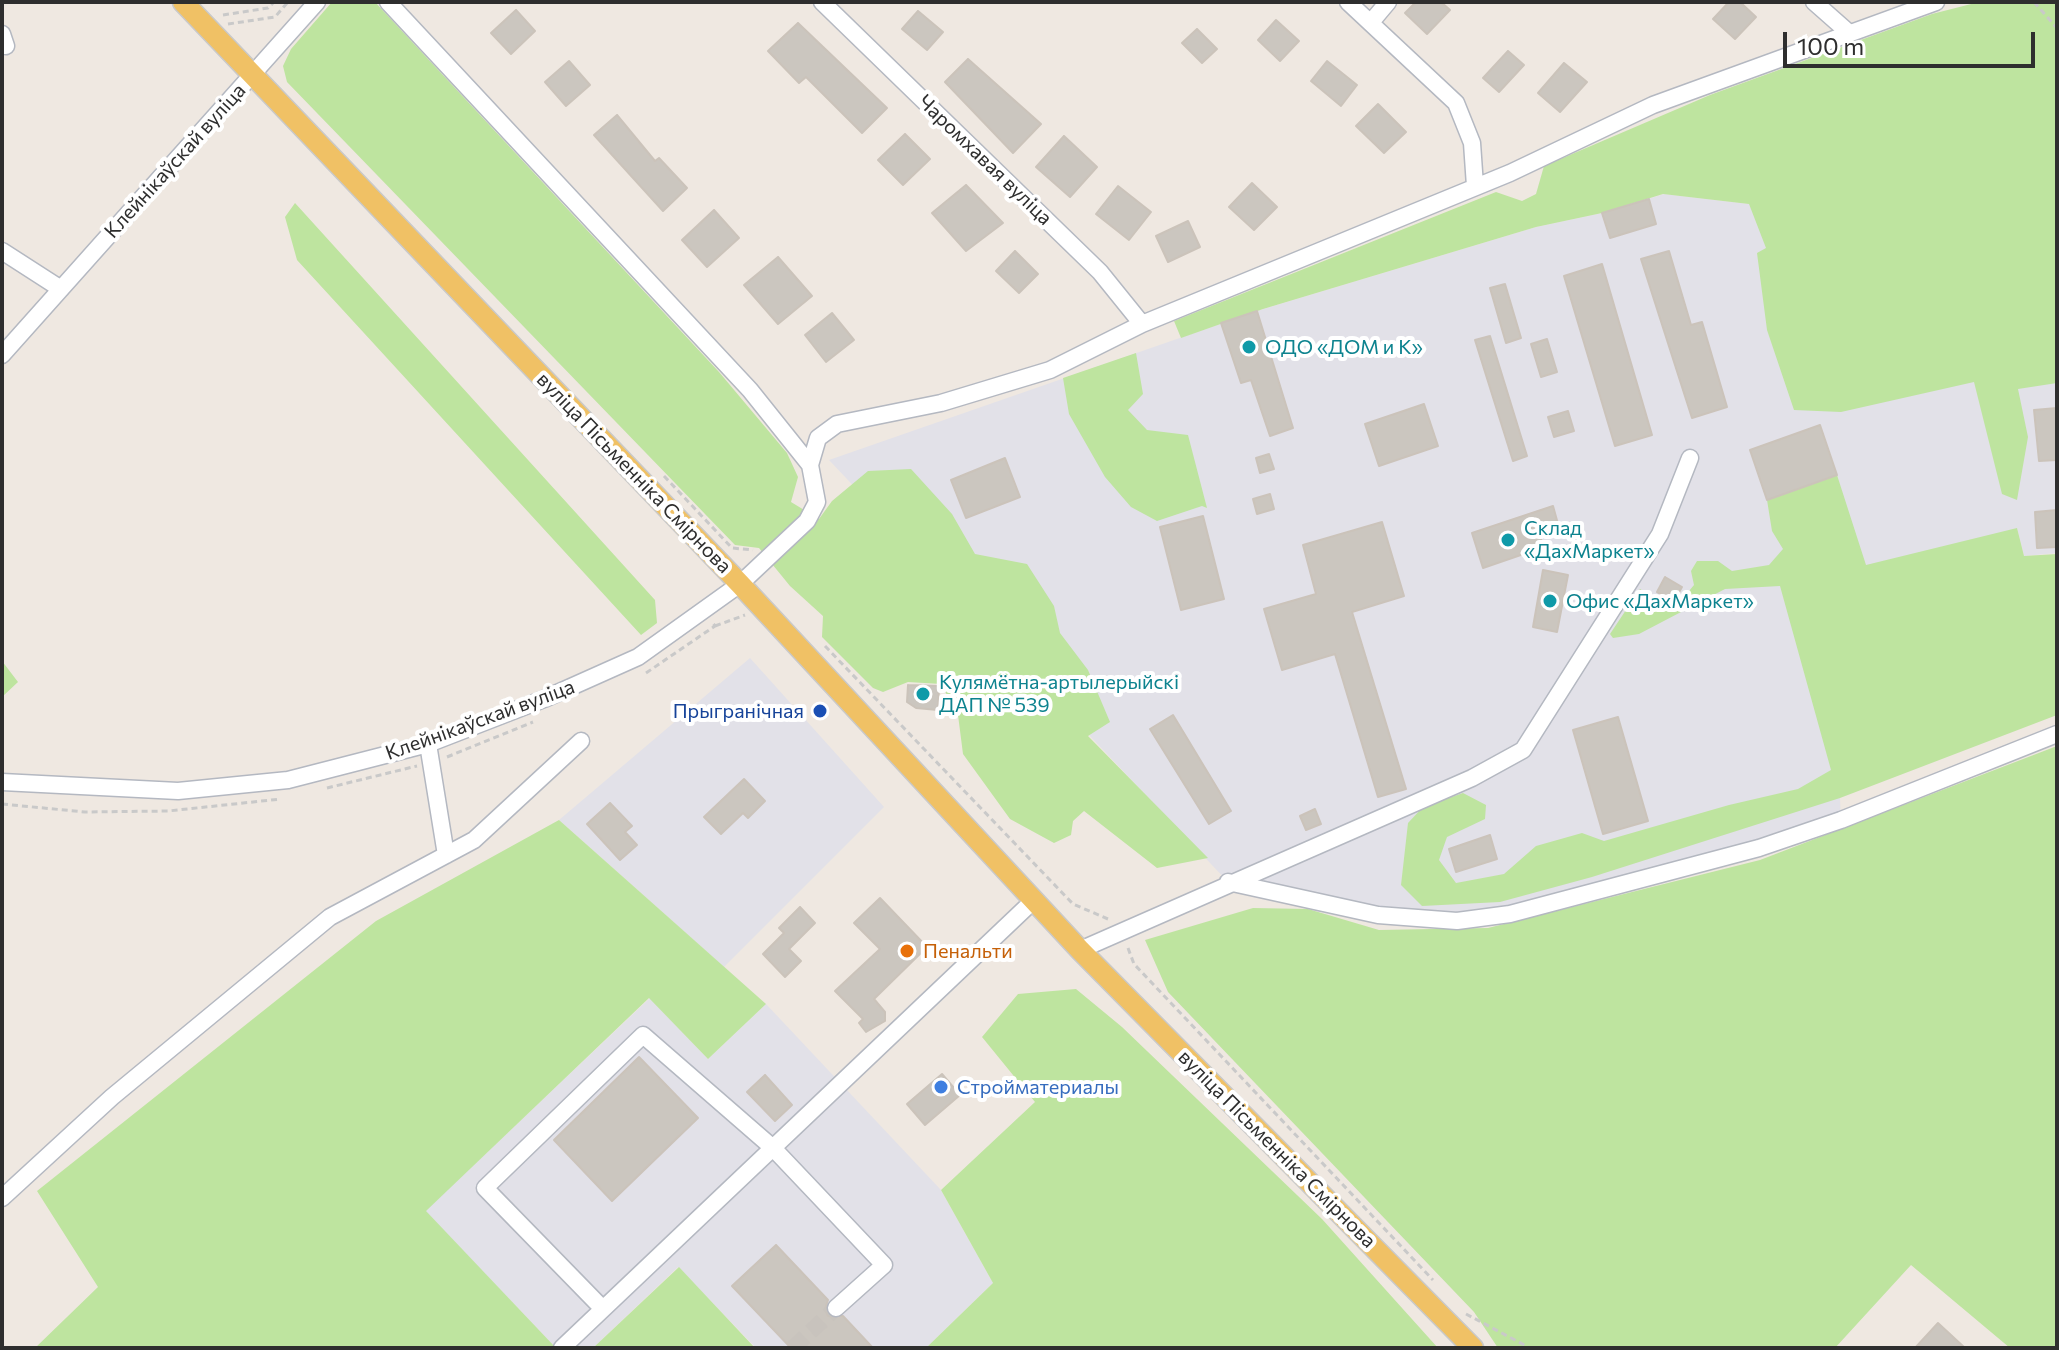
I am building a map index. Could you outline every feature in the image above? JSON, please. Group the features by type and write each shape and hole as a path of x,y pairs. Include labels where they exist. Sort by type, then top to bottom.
{"main road":[{"name":"вуліца Пісьменніка Смірнова","path":"183,2 740,584 1080,950 1473,1348"}],"street":[{"name":"Клейнікаўскай вуліца","path":"2,355 317,2"},
{"path":"388,2 750,390 810,465"},
{"name":"Чаромхавая вуліца","path":"822,2 1100,272 1142,324"},
{"path":"1348,2 1372,21 1456,103 1472,143 1475,186"},
{"path":"1372,21 1388,2"},
{"path":"1814,2 1848,32"},
{"path":"810,465 818,438 837,424 941,403 1050,370 1142,324 1510,173 1653,105 1936,2"},
{"path":"2,251 61,289"},
{"path":"1080,950 1228,882 1457,784 1523,750 1660,534 1690,458"},
{"name":"Клейнікаўскай вуліца","path":"2,782 194,789 288,780 428,744 544,699 638,657 740,584 807,521 817,502 810,465"},
{"path":"1228,882 1378,915 1457,921 1510,914 1759,848 1841,820 2057,734"},
{"path":"2,1198 112,1097 330,917 474,840 581,741"},
{"path":"428,744 446,855"},
{"path":"562,1348 1034,900"},
{"path":"603,1309 485,1188 643,1035 773,1148 884,1265 836,1308"}],"path":[{"path":"223,15 268,8 274,2"},
{"path":"216,22 232,24 275,17 288,2"},
{"path":"2034,2 2057,28"},
{"path":"662,474 717,528"}],"shaded area":[{"path":"1664,194 1750,204 2057,341 2057,553 2024,556 2017,528 1840,798 1841,820 1457,921 1228,882 829,460 1263,309 1536,227 1602,213"},
{"path":"750,658 884,807 724,967 559,820"},
{"path":"650,998 708,1059 766,1004 941,1190 993,1283 926,1348 756,1348 678,1267 593,1348 556,1348 425,1211"}],"green space":[{"path":"332,2 375,2 719,372 787,453 798,477 791,502 819,519 832,501 868,471 911,469 952,514 975,554 1027,564 1054,606 1060,633 1088,670 1110,722 1088,736 1208,858 1157,868 1084,811 1073,821 1071,835 1054,843 1010,819 963,754 958,715 941,684 908,682 883,692 873,688 822,637 823,616 790,586 759,548 735,545 287,82 283,66 291,49"},
{"path":"1979,2 2057,2 2057,383 2018,389 2028,437 2017,500 2002,494 1974,382 1841,412 1794,410 1767,330 1757,253 1766,248 1749,204 1663,194 1602,213 1536,227 1263,309 1181,338 1174,321 1496,192 1522,201 1536,194 1544,166 1710,95 1932,14"},
{"path":"295,203 655,600 657,623 641,635 297,260 285,217"},
{"path":"1136,353 1143,394 1128,410 1147,430 1188,435 1207,508 1202,506 1157,521 1131,507 1105,477 1069,414 1063,378"},
{"path":"1837,475 1866,565 2017,528 2024,556 2057,554 2057,715 1840,798 1592,877 1500,902 1422,906 1401,885 1408,823 1423,807 1463,793 1486,805 1485,819 1447,837 1439,860 1456,883 1504,874 1536,846 1582,833 1604,841 1729,805 1798,789 1831,770 1780,586 1725,589 1639,634 1613,638 1610,634 1640,589 1663,605 1679,603 1694,585 1691,571 1697,561 1718,561 1732,571 1769,565 1783,549 1772,531 1767,500"},
{"path":"2,661 18,682 2,697"},
{"path":"2057,746 2057,1348 2010,1348 1911,1265 1835,1348 1498,1348 1474,1312 1168,992 1145,940 1253,908 1308,909 1379,930 1488,928 1760,860"},
{"path":"559,820 766,1004 708,1059 649,998 426,1211 556,1348 35,1348 98,1287 37,1191 376,921"},
{"path":"1076,989 1122,1027 1322,1219 1438,1348 926,1348 993,1283 941,1190 1035,1102 982,1037 1018,994"},
{"path":"679,1267 755,1348 593,1348"}],"building":[{"path":"1416,2 1441,2 1450,10 1427,34 1405,13"},
{"path":"1729,2 1740,2 1756,17 1735,39 1713,19"},
{"path":"516,10 535,31 511,54 491,33"},
{"path":"918,11 943,32 927,50 902,29"},
{"path":"1276,20 1299,41 1280,61 1258,40"},
{"path":"798,23 887,108 862,133 806,77 799,83 768,51"},
{"path":"1197,29 1217,49 1202,63 1182,43"},
{"path":"1508,51 1524,65 1499,92 1483,78"},
{"path":"968,59 1041,124 1013,153 945,82"},
{"path":"569,61 590,85 566,106 545,82"},
{"path":"1327,61 1357,85 1341,106 1311,81"},
{"path":"1564,63 1587,82 1560,112 1538,93"},
{"path":"1378,104 1406,132 1384,153 1356,126"},
{"path":"617,115 655,161 659,158 687,188 663,211 594,135"},
{"path":"905,134 930,159 903,185 878,160"},
{"path":"1064,136 1097,167 1070,197 1036,167"},
{"path":"1252,183 1277,207 1254,230 1229,207"},
{"path":"966,185 1003,223 966,251 932,213"},
{"path":"1118,186 1151,212 1129,240 1096,214"},
{"path":"1649,199 1656,224 1610,238 1602,213"},
{"path":"714,210 739,238 707,267 682,240"},
{"path":"1188,221 1200,247 1168,262 1156,236"},
{"path":"1015,251 1038,274 1019,293 996,271"},
{"path":"1669,251 1691,325 1702,322 1727,407 1692,418 1641,259"},
{"path":"778,257 812,296 778,324 744,285"},
{"path":"1602,264 1652,435 1615,446 1564,276"},
{"path":"1505,284 1521,338 1506,343 1490,288"},
{"name":"ОДО «ДОМ и К»","path":"1257,311 1293,428 1270,436 1251,380 1241,383 1221,323"},
{"path":"832,313 854,340 826,362 805,335"},
{"path":"1490,336 1527,456 1513,461 1475,340"},
{"path":"1547,339 1557,372 1541,377 1531,344"},
{"path":"1424,404 1438,446 1379,466 1365,424"},
{"path":"2057,408 2057,460 2039,461 2034,410"},
{"path":"1568,411 1574,431 1554,437 1548,417"},
{"path":"1820,425 1837,475 1767,500 1750,450"},
{"path":"1269,454 1274,469 1260,473 1256,458"},
{"path":"1005,458 1020,497 966,518 951,480"},
{"path":"1270,494 1274,509 1257,514 1253,499"},
{"name":"Склад «ДахМаркет»","path":"1553,506 1558,524 1538,531 1544,547 1483,568 1472,533"},
{"path":"2057,510 2057,547 2037,548 2035,512"},
{"path":"1203,516 1224,599 1181,610 1160,527"},
{"path":"1382,522 1404,596 1352,612 1406,789 1378,797 1335,654 1282,670 1264,609 1316,594 1303,545"},
{"name":"Офис «ДахМаркет»","path":"1543,570 1568,575 1557,632 1533,627"},
{"path":"1665,577 1682,587 1674,601 1657,592"},
{"name":"Кулямётна-артылерыйскі ДАП № 539","path":"908,685 939,686 938,710 916,708 907,702"},
{"path":"1173,715 1231,811 1209,824 1150,729"},
{"path":"1618,717 1648,821 1603,834 1573,730"},
{"path":"744,779 765,801 748,818 743,813 721,834 704,817"},
{"path":"610,803 632,826 625,832 637,845 620,860 587,824"},
{"path":"1315,809 1321,824 1306,830 1300,816"},
{"path":"1490,835 1497,859 1456,872 1449,849"},
{"path":"880,898 927,947 874,999 885,1012 885,1021 866,1032 859,1023 863,1019 835,991 880,949 854,923"},
{"path":"800,907 815,923 789,949 801,961 785,977 763,954 784,933 779,928"},
{"path":"639,1057 698,1118 612,1201 554,1140"},
{"path":"942,1074 960,1095 925,1125 907,1104"},
{"path":"765,1075 792,1105 775,1121 747,1092"},
{"path":"776,1245 828,1300 825,1309 828,1316 843,1316 873,1348 791,1348 732,1286"},
{"path":"1938,1323 1965,1348 1915,1348"}],"tunnel":[{"path":"793,1348 836,1308"}],"place":[{"name":"ОДО «ДОМ и К»","path":"1249,347"},
{"name":"Склад «ДахМаркет»","path":"1508,540"},
{"name":"Офис «ДахМаркет»","path":"1550,601"},
{"name":"Кулямётна-артылерыйскі ДАП № 539","path":"923,694"},
{"name":"Прыгранічная","path":"820,711"},
{"name":"Пенальти","path":"907,951"},
{"name":"Стройматериалы","path":"941,1087"}]}
